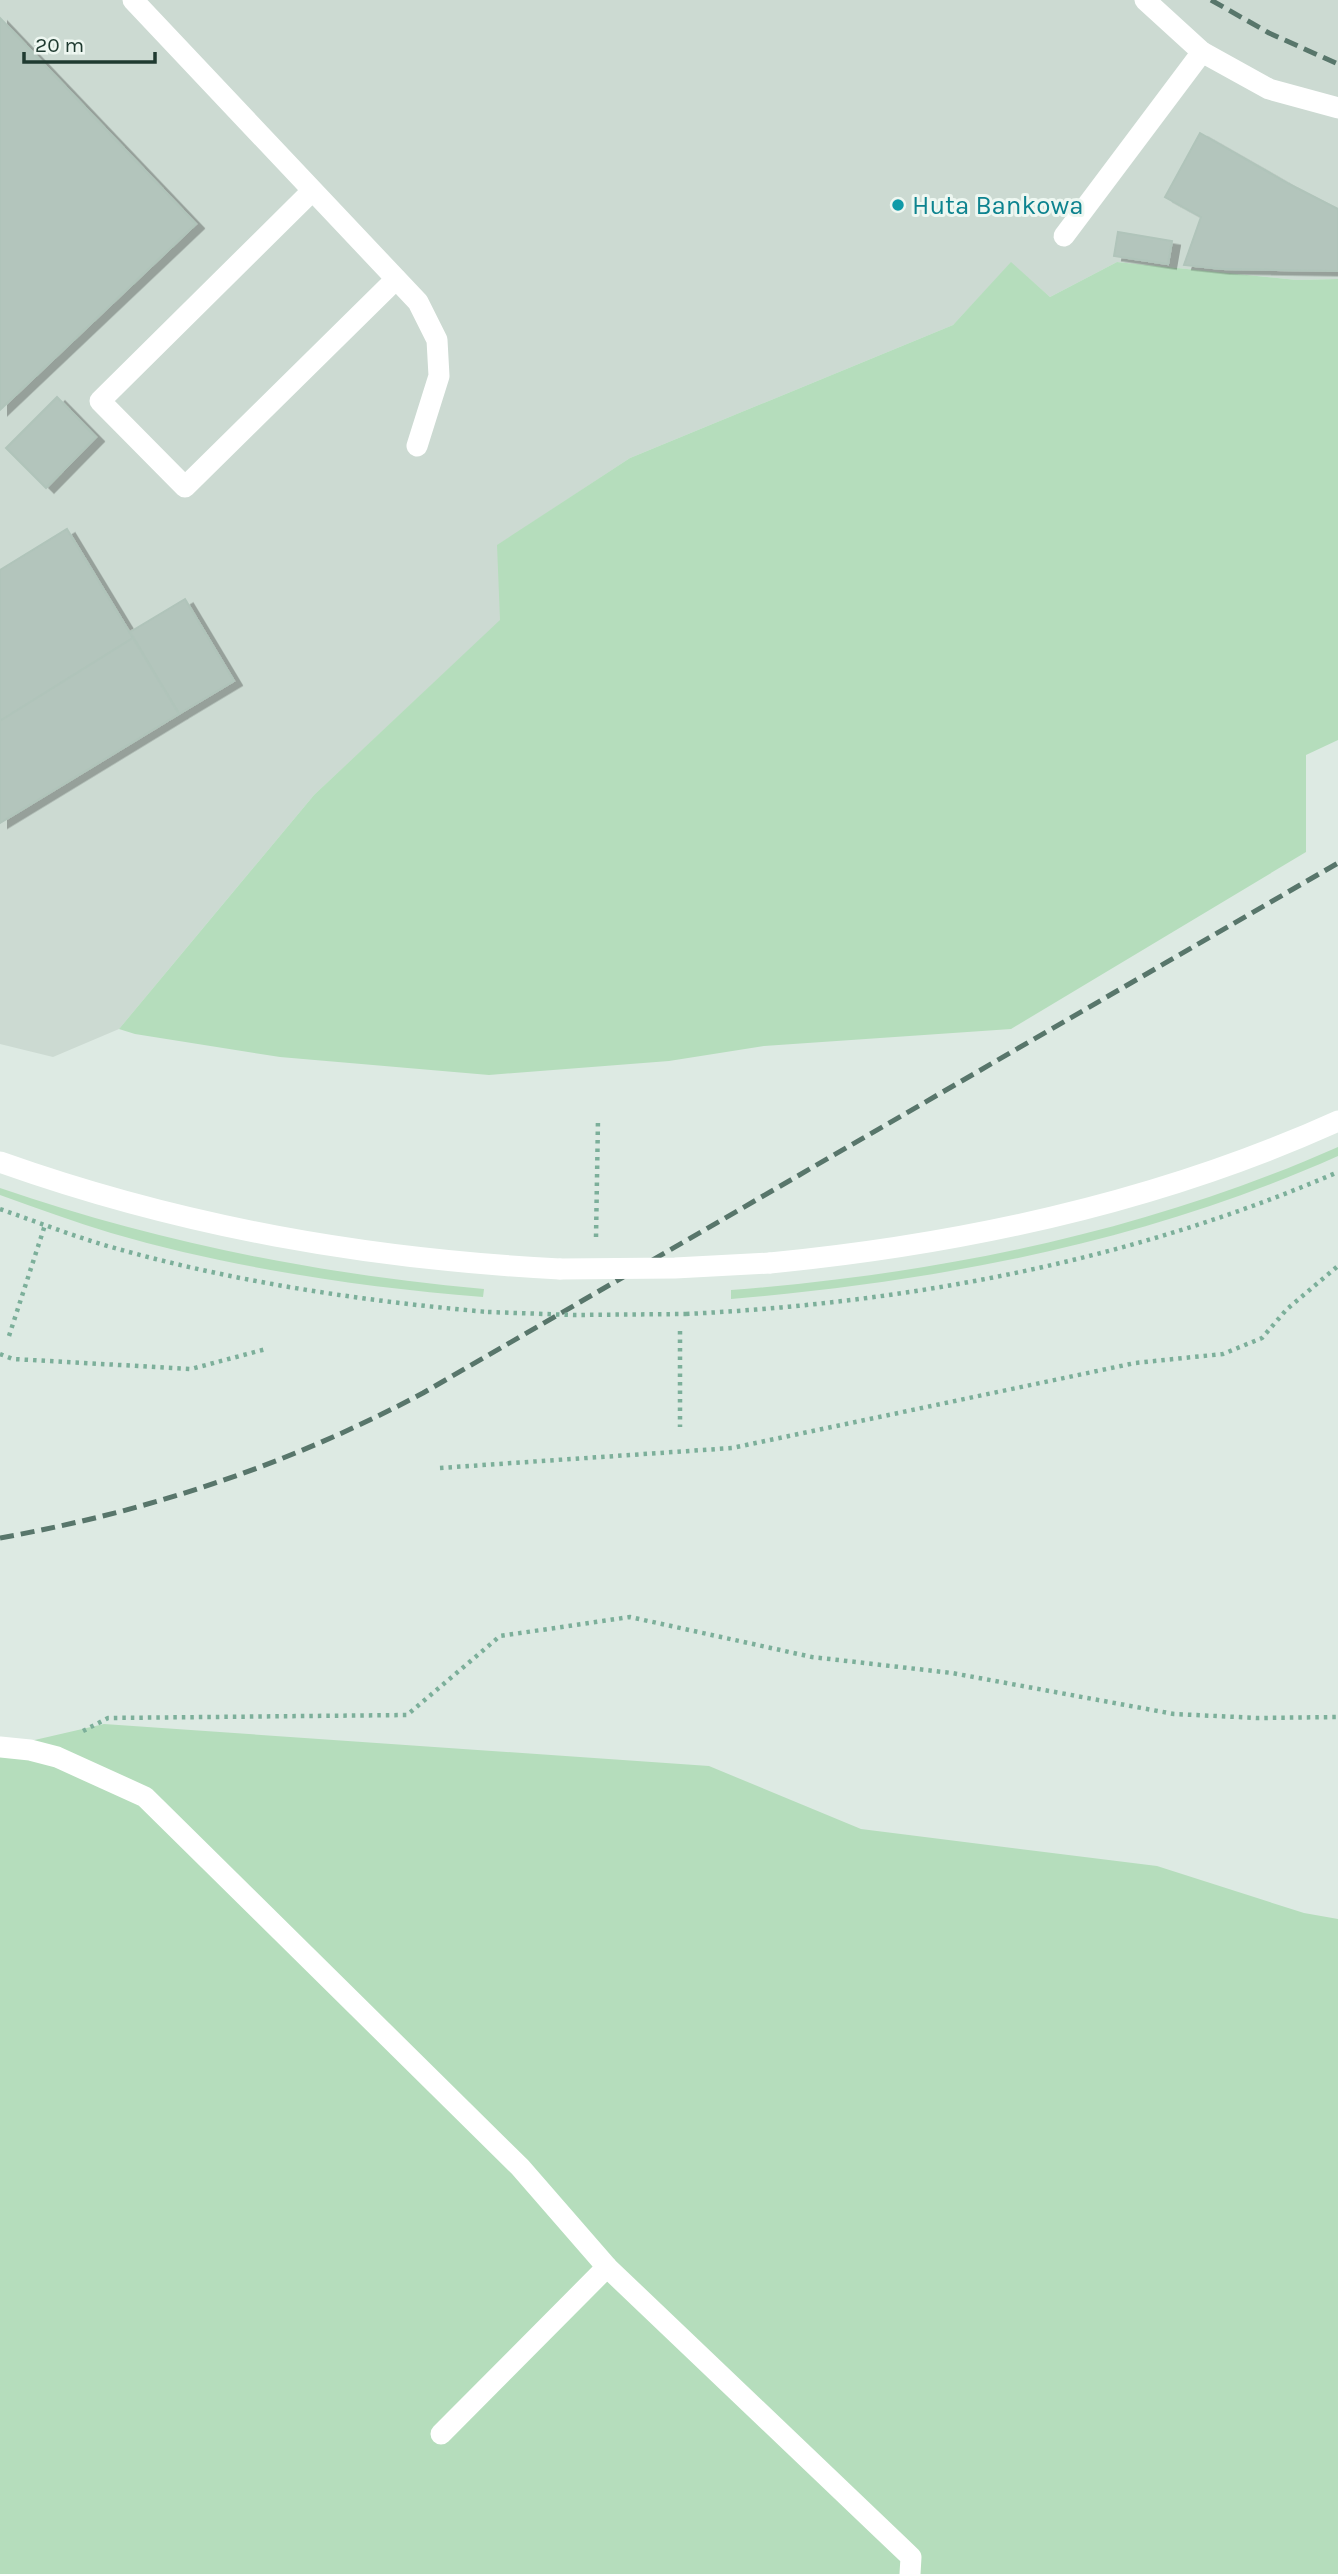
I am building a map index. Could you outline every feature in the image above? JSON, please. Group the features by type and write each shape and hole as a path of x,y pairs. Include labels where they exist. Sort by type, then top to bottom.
{"street":[{"path":"134,0 418,302 437,340 439,376 416,446"},
{"path":"1145,0 1202,52 1269,89 1338,107"},
{"path":"1064,236 1202,52"},
{"path":"312,191 100,401 185,487 396,279"},
{"path":"0,1162 104,1197 248,1232 403,1257 560,1269 688,1268 770,1263 916,1245 1074,1212 1168,1186 1338,1121"},
{"path":"0,1747 30,1750 57,1757 145,1797 520,2166 607,2267 911,2557 910,2574"},
{"path":"441,2434 607,2267"}],"path":[{"path":"596,1238 598,1119"},
{"path":"0,1209 141,1255 271,1284 359,1298 488,1312 600,1316 686,1314 838,1303 916,1292 1033,1270 1161,1237 1338,1172"},
{"path":"9,1336 45,1225"},
{"path":"440,1468 732,1448 1135,1363 1223,1354 1262,1338 1287,1309 1338,1266"},
{"path":"680,1331 680,1427"},
{"path":"0,1354 13,1359 191,1369 266,1349"},
{"path":"57,1757 65,1739 108,1718 407,1716 500,1636 630,1617 812,1657 951,1673 1174,1714 1258,1718 1338,1717"}],"shaded area":[{"path":"0,0 1338,0 1338,279 1297,280 1117,262 1050,297 1011,263 953,325 630,458 498,545 501,620 314,795 119,1029 53,1057 0,1044"}],"green space":[{"path":"1011,262 1050,297 1117,262 1297,280 1338,279 1338,740 1306,755 1306,852 1011,1029 764,1046 669,1061 489,1075 280,1057 135,1034 119,1029 314,795 500,620 497,545 630,458 953,325"},
{"path":"1338,1147 1338,1156 1265,1186 1192,1212 1117,1234 964,1269 731,1299 731,1290 887,1273 964,1260 1116,1225 1265,1177"},
{"path":"0,1188 178,1240 299,1265 484,1289 483,1297 342,1282 203,1256 69,1220 0,1195"},
{"path":"104,1724 709,1766 861,1829 1157,1866 1304,1913 1338,1919 1338,2574 0,2574 0,1748"}],"building":[{"path":"0,18 196,224 0,410"},
{"path":"1200,133 1338,209 1338,271 1222,269 1184,265 1201,217 1165,197"},
{"path":"1118,232 1172,241 1168,264 1114,256"},
{"path":"57,397 96,437 46,488 6,448"},
{"path":"67,529 133,638 0,721 0,570"},
{"path":"185,599 234,681 179,714 130,632"},
{"path":"133,638 179,714 0,823 0,721"}],"railway":[{"path":"1211,0 1269,33 1338,64"},
{"path":"0,1538 56,1527 164,1499 269,1463 372,1419 423,1393 1338,863"}],"place":[{"name":"Huta Bankowa","path":"898,205"}]}
